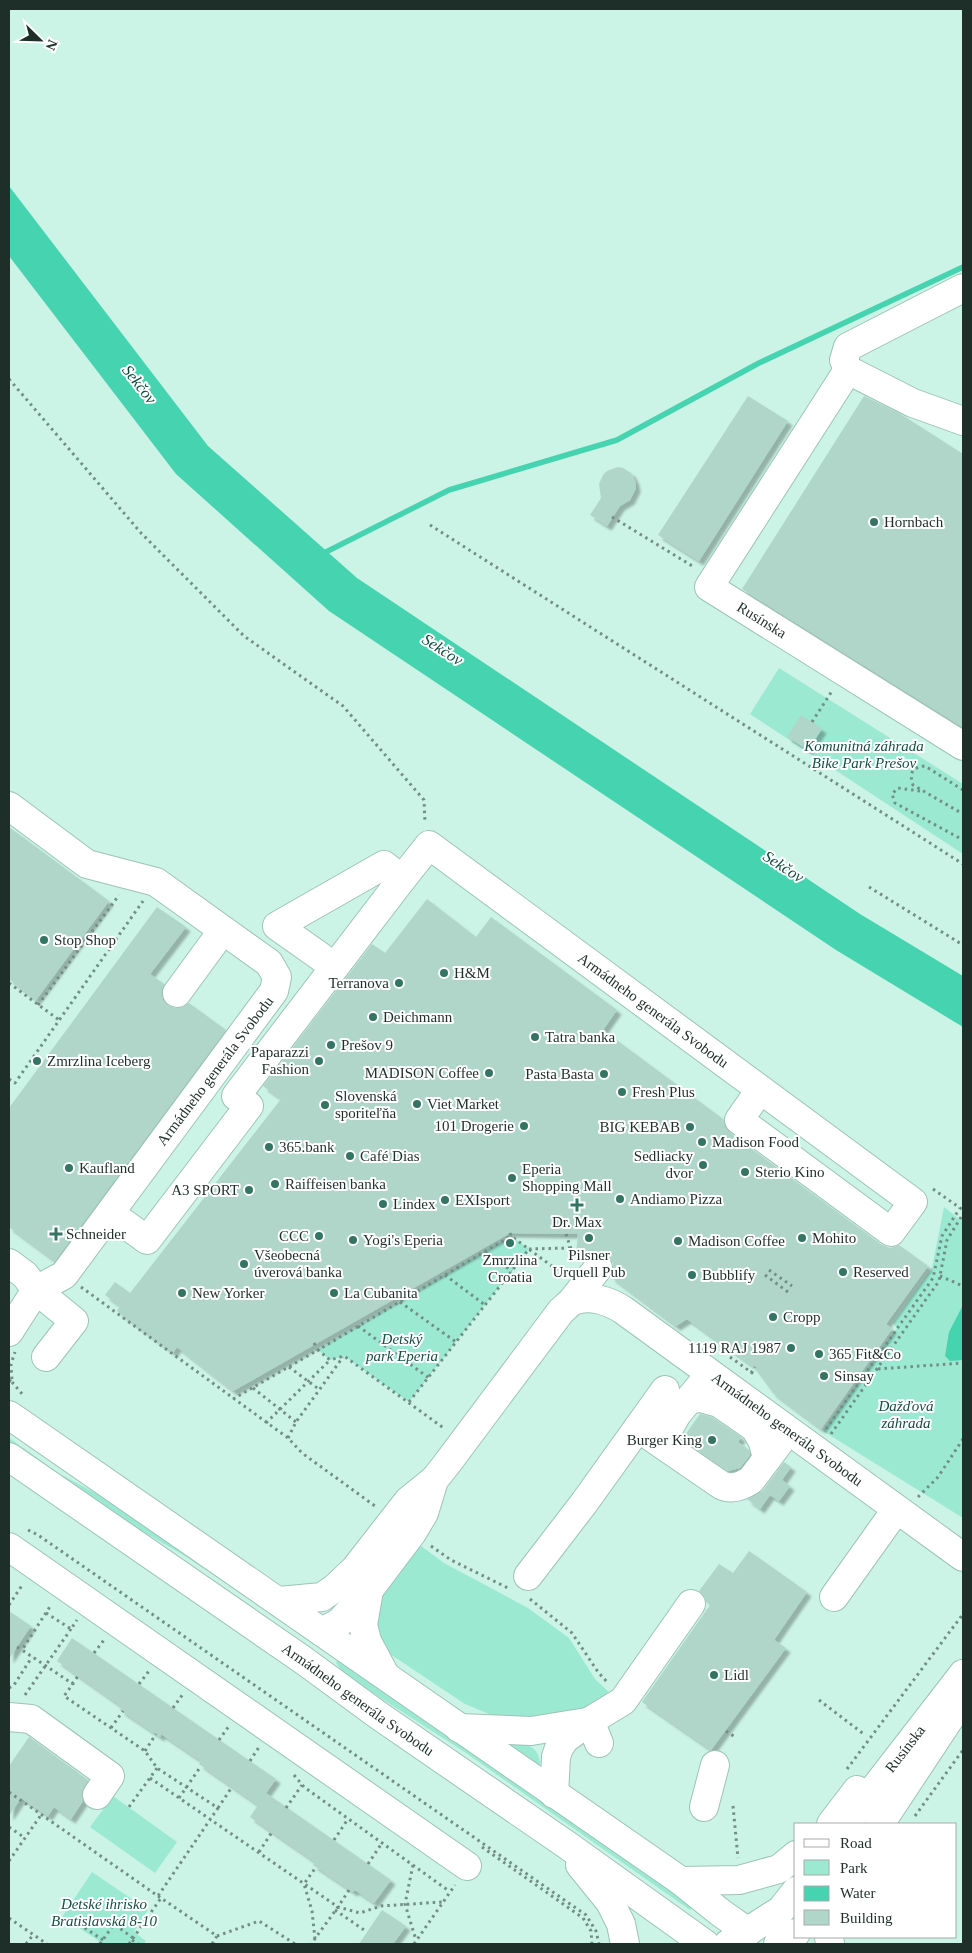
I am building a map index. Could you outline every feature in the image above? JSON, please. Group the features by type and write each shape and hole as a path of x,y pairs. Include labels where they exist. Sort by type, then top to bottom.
{"street":[{"path":"956,299 848,347 844,360 848,370 913,403 963,421"},
{"path":"714,579 848,370"},
{"name":"Rusínska","path":"714,579 709,587 963,746"},
{"name":"Armádneho generála Svobodu","path":"9,806 87,864 144,879 224,930 269,963 277,976 274,991 64,1275 36,1290"},
{"name":"Armádneho generála Svobodu","path":"402,879 429,845 913,1202 891,1232 739,1120 760,1090"},
{"path":"110,1213 147,1240 249,1106 236,1096 402,879 384,866 277,926 334,967"},
{"path":"177,994 224,930"},
{"path":"9,1263 26,1275 36,1290 74,1321 46,1357"},
{"path":"303,1660 322,1632 330,1608 362,1580 408,1501 434,1480 561,1311 571,1290 598,1268"},
{"path":"10,1331 36,1290"},
{"name":"Armádneho generála Svobodu","path":"571,1290 590,1299 603,1300 614,1304 788,1431 906,1505 963,1557"},
{"path":"523,1588 638,1428 677,1394 710,1374"},
{"path":"661,1442 677,1414 677,1394"},
{"path":"677,1394 719,1403 755,1428 763,1442 767,1459"},
{"path":"9,1396 123,1494"},
{"path":"9,1415 681,1881 747,1940 782,1910 794,1894"},
{"path":"638,1428 726,1487 739,1486 751,1480 788,1431"},
{"name":"Armádneho generála Svobodu","path":"9,1457 303,1660 378,1715 567,1845 705,1944"},
{"path":"834,1597 906,1505"},
{"path":"16,1538 474,1856"},
{"path":"279,1601 322,1597 362,1580"},
{"path":"362,1580 364,1632 369,1647 386,1677"},
{"path":"554,1794 556,1757 565,1739 594,1732 622,1701 691,1604"},
{"name":"Rusínska","path":"881,1823 953,1698 963,1674"},
{"path":"832,1823 905,1727 953,1698"},
{"name":"Rusínska","path":"848,1823 953,1698"},
{"path":"10,1717 31,1720 110,1776 97,1795"},
{"path":"459,1728 594,1732"},
{"path":"704,1807 715,1765"},
{"path":"567,1845 596,1886 610,1902 621,1924 625,1944"},
{"path":"681,1881 739,1880 779,1869 794,1857"},
{"path":"778,1944 794,1934"}],"path":[{"path":"9,379 141,533 244,636 343,706 424,800 426,824"},
{"path":"612,517 714,579"},
{"path":"430,525 963,864"},
{"path":"812,722 845,672"},
{"path":"963,790 925,766 915,768 911,775 913,785 963,814"},
{"path":"923,791 898,788 892,794 892,799 895,803 963,840"},
{"path":"38,1005 144,879"},
{"path":"9,1079 15,1083 59,1020 144,879"},
{"path":"869,888 963,945"},
{"path":"9,983 59,1020"},
{"path":"822,1435 933,1278 942,1236 960,1208"},
{"path":"830,1435 940,1281 947,1240 963,1214"},
{"path":"566,1234 573,1255"},
{"path":"233,1399 485,1252 510,1235 528,1249 571,1290"},
{"path":"528,1249 570,1248"},
{"path":"344,1356 408,1402 429,1378 528,1249"},
{"path":"485,1252 512,1271"},
{"path":"769,1270 792,1286"},
{"path":"444,1275 485,1305"},
{"path":"765,1275 788,1292"},
{"path":"940,1276 963,1286"},
{"path":"80,1286 288,1438 302,1453 378,1508"},
{"path":"400,1302 456,1342"},
{"path":"358,1326 429,1378"},
{"path":"314,1344 330,1360"},
{"path":"266,1423 330,1360 344,1356"},
{"path":"288,1438 296,1422 344,1356"},
{"path":"878,1369 963,1362"},
{"path":"289,1367 320,1390"},
{"path":"752,1372 755,1367"},
{"path":"253,1388 296,1422"},
{"path":"906,1505 938,1477 963,1439"},
{"path":"16,1538 38,1535 586,1915 596,1931 599,1944"},
{"path":"423,1541 451,1560 523,1588 572,1633 598,1672 622,1701"},
{"path":"9,1605 25,1582"},
{"path":"46,1613 71,1629"},
{"path":"10,1717 81,1613"},
{"path":"842,1776 963,1614"},
{"path":"94,1653 109,1632"},
{"path":"17,1647 22,1650"},
{"path":"9,1688 14,1685 32,1657"},
{"path":"139,1684 149,1670"},
{"path":"72,1685 78,1676"},
{"path":"819,1700 865,1735"},
{"path":"111,1728 123,1711"},
{"path":"219,1740 233,1719"},
{"path":"726,1731 736,1737"},
{"path":"145,1751 156,1734"},
{"path":"250,1761 264,1740"},
{"path":"915,1817 963,1750"},
{"path":"179,1798 201,1766"},
{"path":"129,1807 157,1768"},
{"path":"291,1771 302,1785 449,1891 415,1942"},
{"path":"150,1778 259,1852 367,1932"},
{"path":"286,1808 302,1785"},
{"path":"218,1808 232,1787"},
{"path":"733,1806 739,1861"},
{"path":"9,1861 41,1815"},
{"path":"334,1840 348,1819"},
{"path":"9,1826 25,1838"},
{"path":"259,1852 272,1832"},
{"path":"368,1864 382,1843"},
{"path":"474,1856 583,1918 591,1931 592,1944"},
{"path":"414,1865 405,1904 415,1942"},
{"path":"304,1884 316,1867"},
{"path":"304,1884 312,1912 315,1939"},
{"path":"311,1944 349,1890"},
{"path":"129,1944 160,1897 217,1936"},
{"path":"336,1909 360,1913 381,1906 442,1902"},
{"path":"103,1940 82,1926 88,1918 98,1925 103,1917 138,1944"},
{"path":"9,1918 47,1944"},
{"path":"214,1943 217,1936 259,1921 295,1944"},
{"path":"100,1944 114,1924"},
{"path":"26,1944 33,1934"}],"green space":[{"name":"Komunitná záhrada Bike Park Prešov","path":"779,668 963,784 963,854 750,714"},
{"name":"Dažďová záhrada","path":"944,1207 963,1222 963,1518 823,1431 897,1328 893,1323 932,1268"},
{"name":"Detský park Eperia","path":"511,1236 529,1249 409,1402 344,1356 330,1360 318,1350"},
{"path":"9,1438 60,1474 123,1508 282,1621 185,1556 111,1513 9,1443"},
{"path":"417,1543 444,1563 528,1608 569,1638 595,1679 612,1695 590,1707 548,1715 527,1718 496,1717 465,1704 387,1652 380,1645 372,1612 375,1601"},
{"path":"339,1659 693,1906 690,1910 466,1753 345,1675 336,1663"},
{"path":"512,1743 524,1744 534,1749 539,1757 540,1770 507,1747"},
{"path":"113,1796 177,1842 155,1873 90,1827"},
{"name":"Detské ihrisko Bratislavská 8-10","path":"92,1872 148,1910 134,1932 146,1941 144,1944 97,1944 99,1941 62,1917"}],"water":[{"name":"Sekčov","path":"9,186 208,446 357,578 860,914 963,976 963,1027 836,950 329,611 176,474 9,256"},
{"path":"963,1305 963,1360 950,1361 945,1356 949,1332"}],"building":[{"path":"748,396 788,421 699,561 658,535"},
{"name":"Hornbach","path":"864,396 899,413 963,454 963,727 742,589"},
{"path":"618,467 631,473 636,488 630,500 620,506 607,526 590,515 601,498 599,484 603,475 607,471"},
{"path":"801,715 822,729 808,750 787,737"},
{"name":"Stop Shop","path":"9,827 109,901 36,1000 9,979"},
{"name":"Eperia Shopping Mall","path":"427,899 476,937 491,917 617,1010 603,1030 723,1119 725,1127 730,1133 882,1245 890,1248 899,1245 928,1266 886,1324 892,1329 821,1429 773,1393 754,1367 687,1319 676,1326 611,1277 613,1263 607,1255 593,1253 585,1259 576,1253 578,1234 510,1233 233,1391 177,1347 173,1353 117,1311 120,1306 105,1295 115,1282 130,1293 281,1099 263,1086 372,944 385,953"},
{"name":"Kaufland","path":"157,907 186,927 150,974 164,984 161,992 163,1000 167,1005 175,1008 183,1007 189,1003 226,1030 55,1261 9,1227 9,1108"},
{"name":"Burger King","path":"700,1414 712,1417 741,1437 738,1442 749,1450 750,1455 740,1468 728,1471 683,1438"},
{"path":"784,1462 791,1467 782,1480 790,1486 779,1501 770,1495 760,1509 747,1499 763,1490"},
{"name":"Lidl","path":"749,1551 807,1592 774,1640 786,1648 711,1750 642,1702 710,1605 699,1591 719,1564 733,1573"},
{"path":"9,1611 31,1626 9,1659"},
{"path":"72,1638 276,1779 266,1793 391,1880 374,1903 355,1890 353,1892 313,1865 315,1862 250,1817 258,1805 199,1764 201,1761 161,1734 160,1737 120,1710 122,1707 57,1661"},
{"path":"29,1737 88,1780 82,1793 83,1801 71,1819 54,1807 48,1816 21,1798 9,1816 9,1766"},
{"path":"382,1910 406,1926 393,1944 359,1944"}],"waterway":[{"path":"322,554 449,490 617,440 759,363 963,267"}],"place":[{"name":"Hornbach","path":"874,522"},
{"name":"Stop Shop","path":"44,940"},
{"name":"H&M","path":"444,973"},
{"name":"Terranova","path":"399,983"},
{"name":"Deichmann","path":"373,1017"},
{"name":"Tatra banka","path":"535,1037"},
{"name":"Prešov 9","path":"331,1045"},
{"name":"Zmrzlina Iceberg","path":"37,1061"},
{"name":"Paparazzi Fashion","path":"319,1061"},
{"name":"MADISON Coffee","path":"489,1073"},
{"name":"Pasta Basta","path":"604,1074"},
{"name":"Fresh Plus","path":"622,1092"},
{"name":"Viet Market","path":"417,1104"},
{"name":"Slovenská sporiteľňa","path":"325,1105"},
{"name":"101 Drogerie","path":"524,1126"},
{"name":"BIG KEBAB","path":"690,1127"},
{"name":"Madison Food","path":"702,1142"},
{"name":"365.bank","path":"269,1147"},
{"name":"Café Dias","path":"350,1156"},
{"name":"Sedliacky dvor","path":"703,1165"},
{"name":"Kaufland","path":"69,1168"},
{"name":"Sterio Kino","path":"745,1172"},
{"name":"Eperia Shopping Mall","path":"512,1178"},
{"name":"Raiffeisen banka","path":"275,1184"},
{"name":"A3 SPORT","path":"249,1190"},
{"name":"Andiamo Pizza","path":"620,1199"},
{"name":"EXIsport","path":"445,1200"},
{"name":"Lindex","path":"383,1204"},
{"name":"Dr. Max","path":"577,1205"},
{"name":"Schneider","path":"56,1234"},
{"name":"CCC","path":"319,1236"},
{"name":"Pilsner Urquell Pub","path":"589,1238"},
{"name":"Mohito","path":"802,1238"},
{"name":"Yogi's Eperia","path":"353,1240"},
{"name":"Madison Coffee","path":"678,1241"},
{"name":"Zmrzlina Croatia","path":"510,1243"},
{"name":"Všeobecná úverová banka","path":"244,1264"},
{"name":"Reserved","path":"843,1272"},
{"name":"Bubblify","path":"692,1275"},
{"name":"New Yorker","path":"182,1293"},
{"name":"La Cubanita","path":"334,1293"},
{"name":"Cropp","path":"773,1317"},
{"name":"1119 RAJ 1987","path":"791,1348"},
{"name":"365 Fit&Co","path":"819,1354"},
{"name":"Sinsay","path":"824,1376"},
{"name":"Burger King","path":"712,1440"},
{"name":"Lidl","path":"714,1675"}]}
